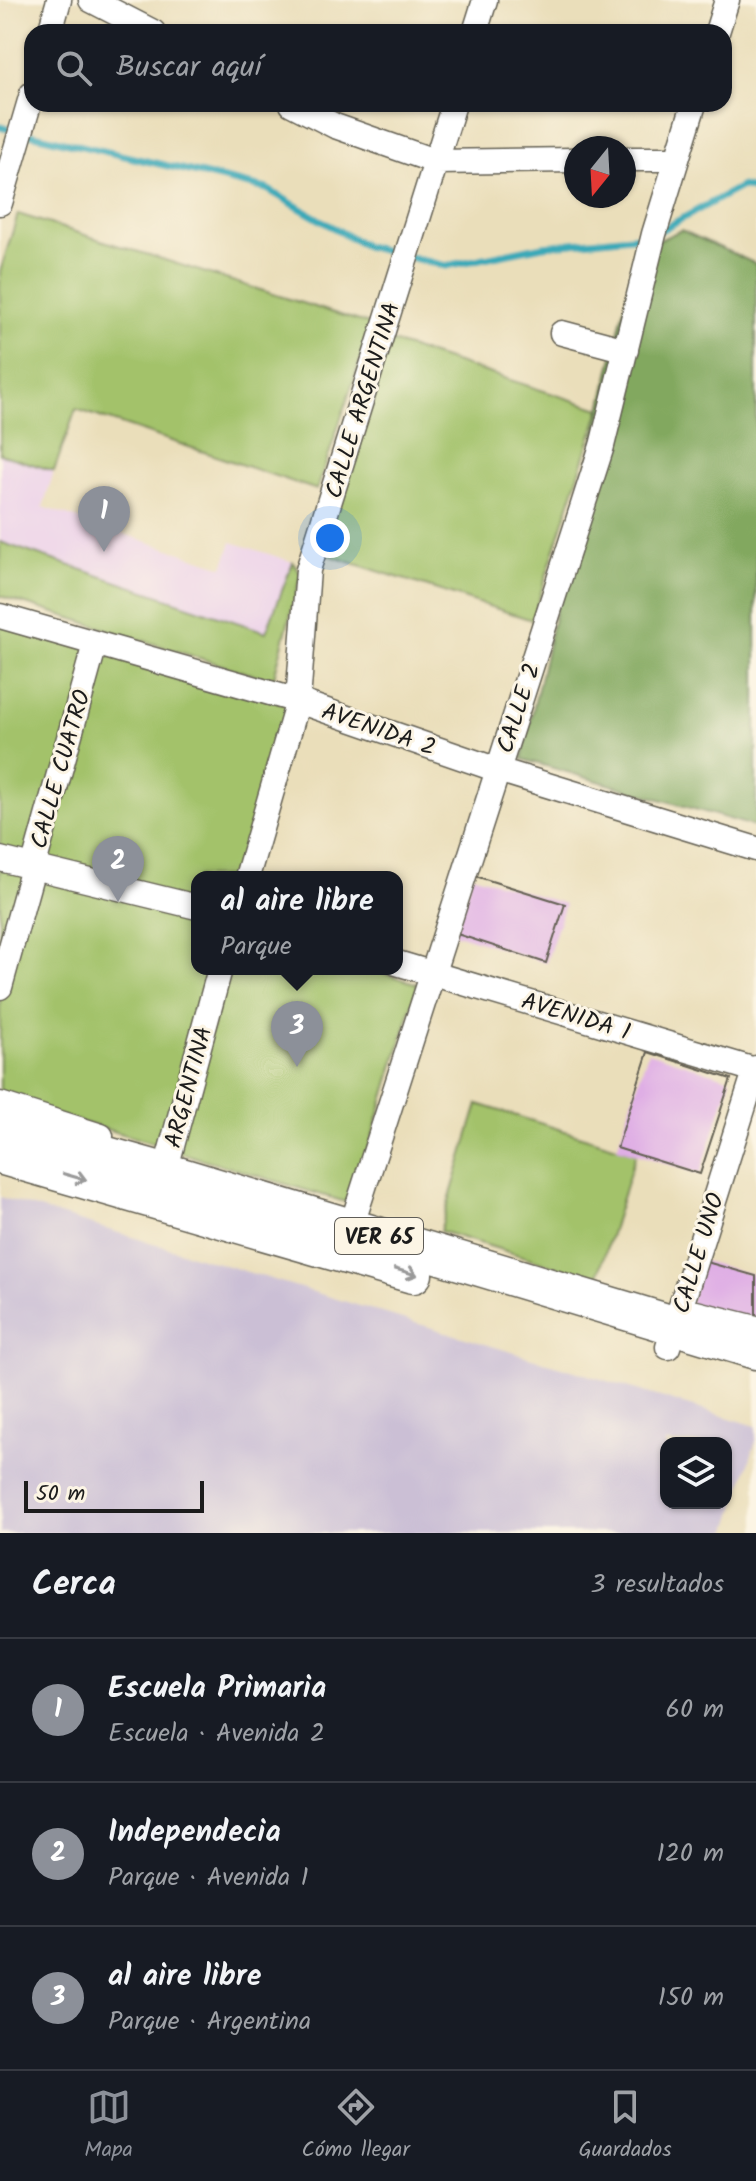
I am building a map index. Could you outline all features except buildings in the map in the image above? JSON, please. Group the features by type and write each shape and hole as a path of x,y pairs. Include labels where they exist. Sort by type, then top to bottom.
{"main road":[{"name":"VER 65","path":"0,1126 349,1232 756,1350"},
{"name":"VER 65","path":"0,1155 172,1179"},
{"name":"VER 65","path":"674,1328 756,1373"}],"street":[{"path":"52,24 59,0"},
{"path":"91,0 138,24"},
{"path":"478,24 485,0"},
{"path":"719,24 725,1"},
{"path":"308,112 335,126 437,162 564,160"},
{"name":"CALLE ARGENTINA","path":"298,701 308,570 452,112"},
{"name":"CALLE 2","path":"349,1232 602,446 692,112"},
{"path":"0,203 26,115"},
{"path":"636,159 677,159"},
{"path":"562,333 626,350"},
{"name":"AVENIDA 2","path":"0,616 298,701 498,770 756,849"},
{"name":"CALLE CUATRO","path":"0,987 95,644"},
{"path":"249,871 298,701"},
{"path":"0,859 191,906"},
{"name":"AVENIDA 1","path":"403,965 756,1069"},
{"name":"ARGENTINA","path":"172,1179 219,975"},
{"name":"CALLE UNO","path":"674,1328 756,1069"},
{"path":"0,1104 172,1179"},
{"path":"674,1328 756,1328"}],"shaded area":[{"path":"0,454 54,471 43,507 223,567 232,542 293,562 266,632 0,542"},
{"path":"0,1197 756,1426 756,1441 727,1533 0,1533"}],"green space":[{"path":"18,214 372,325 317,490 76,409 54,471 0,454 0,272"},
{"path":"681,230 756,264 756,827 522,759 637,250"},
{"path":"389,341 600,409 532,620 321,553"},
{"path":"0,542 266,632 293,562 301,574 273,681 0,596"},
{"path":"0,620 293,706 244,871 191,871 191,975 213,975 163,1146 0,1098"},
{"path":"228,975 389,975 418,984 352,1204 175,1151"},
{"path":"478,1104 636,1153 597,1279 440,1231"}],"waterway":[{"path":"0,127 267,189 365,246 446,266 543,246 650,235"},
{"path":"661,230 742,186 756,191"}],"place":[{"name":"Escuela Primaria","path":"104,552"},
{"name":"Independecia","path":"118,902"},
{"name":"al aire libre","path":"297,1067"}]}
